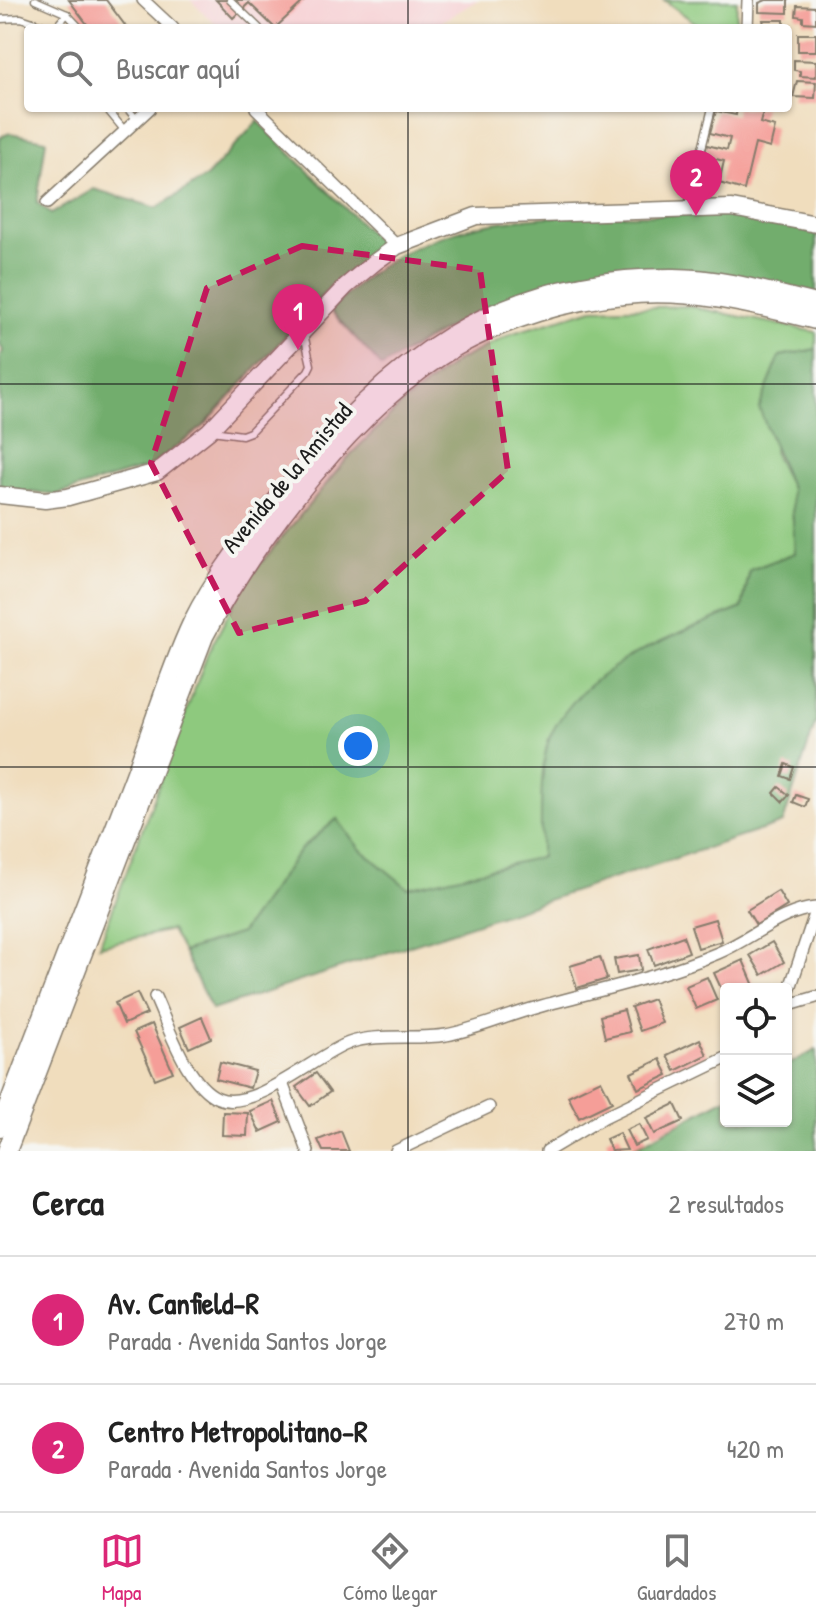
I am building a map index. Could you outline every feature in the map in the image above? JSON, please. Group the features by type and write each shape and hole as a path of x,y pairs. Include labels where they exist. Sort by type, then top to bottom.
{"main road":[{"path":"0,495 45,500 121,484 157,472 209,431 346,286 397,246 476,216 732,208 816,224"},
{"name":"Avenida de la Amistad","path":"0,1127 191,625 242,543 321,444 369,395 446,336 484,317 545,295 590,285 675,278 736,285 816,304"},
{"path":"683,294 816,329"},
{"name":"Avenida de la Amistad","path":"7,1151 204,636 229,589 265,537 372,414 457,347 562,304 626,295 683,294 741,301 816,320"}],"street":[{"path":"747,24 748,0"},
{"path":"150,3 169,24"},
{"path":"47,203 146,112"},
{"path":"260,112 397,246"},
{"path":"155,997 178,1049 201,1085 220,1099 245,1098 282,1083 316,1059 352,1042 447,1035 648,978 718,953 795,910 816,910 792,984"},
{"path":"792,1002 816,997"},
{"path":"547,1151 604,1117 720,1061"},
{"path":"282,1083 308,1151"},
{"path":"396,1151 489,1107"}],"lane":[{"path":"35,0 67,14 76,24"},
{"path":"230,0 255,24"},
{"path":"57,24 67,14"},
{"path":"0,19 21,18 40,24"},
{"path":"109,112 125,131"},
{"path":"130,112 137,120"},
{"path":"687,209 711,112"},
{"path":"209,431 242,435 250,432 270,412 311,365 304,330"}],"highlighted area":[{"path":"302,246 480,270 508,471 365,601 239,633 151,463 207,288"}],"shaded area":[{"path":"190,0 478,0 438,24 215,24"}],"green space":[{"path":"664,0 737,0 736,24 697,24"},
{"path":"258,121 383,246 331,286 203,427 151,466 56,495 0,489 0,357 3,351 0,344 0,137 10,133 46,140 37,202 51,214 94,189 157,208 207,176"},
{"path":"677,214 748,216 816,232 816,296 752,280 693,272 640,270 590,275 540,287 490,307 438,333 382,367 330,310 381,266 451,233 524,219"},
{"path":"688,306 816,332 816,349 780,356 774,453 791,489 795,553 750,570 742,608 677,634 550,736 542,794 541,857 408,889 360,849 337,819 301,849 241,933 183,952 171,930 99,946 208,653 245,582 351,454 402,404 455,362 513,333 593,309"},
{"path":"816,349 816,721 783,823 212,1010 183,952 241,933 301,849 337,819 360,849 408,888 541,857 544,760 551,734 566,710 609,670 634,655 742,608 750,570 795,553 791,489 759,408 780,356"},
{"path":"816,1050 816,1151 628,1151 720,1101 720,1127 792,1127 792,1063"}],"building":[{"path":"69,0 106,0 124,24 87,24"},
{"path":"216,0 305,0 279,24 271,24 249,3 233,18"},
{"path":"788,0 788,13 759,12 759,3"},
{"path":"797,6 816,7 816,23 803,22 803,17 796,16"},
{"path":"763,20 784,20 784,24 764,24"},
{"path":"798,34 816,34 816,51 798,51"},
{"path":"794,60 816,61 816,77 800,76 800,71 794,70"},
{"path":"797,81 816,82 815,98 793,97"},
{"path":"716,112 736,115 736,112 763,112 760,123 775,127 770,148 755,144 744,190 719,183 724,161 704,156 707,145 727,150 730,138 710,133"},
{"path":"786,764 794,767 790,779 782,776"},
{"path":"779,787 789,795 783,802 774,793"},
{"path":"796,795 808,799 805,807 793,802"},
{"path":"778,891 787,906 756,925 747,910"},
{"path":"715,919 722,941 698,948 691,926"},
{"path":"683,936 689,952 654,965 648,949"},
{"path":"772,942 784,962 762,975 750,955"},
{"path":"639,955 641,970 617,974 614,959"},
{"path":"600,957 607,979 577,988 570,966"},
{"path":"743,960 753,983 720,983 720,986 714,973"},
{"path":"707,977 717,1000 696,1009 686,986"},
{"path":"137,993 147,1014 124,1024 115,1003"},
{"path":"653,999 662,1023 640,1031 631,1007"},
{"path":"624,1010 630,1032 605,1038 600,1016"},
{"path":"202,1017 211,1038 189,1048 180,1027"},
{"path":"152,1024 173,1072 155,1079 134,1032"},
{"path":"700,1039 707,1055 675,1071 667,1055"},
{"path":"660,1059 668,1075 638,1089 631,1073"},
{"path":"220,1062 255,1071 250,1088 216,1079"},
{"path":"316,1073 330,1092 310,1106 296,1087"},
{"path":"601,1080 612,1102 579,1118 568,1096"},
{"path":"273,1101 282,1122 260,1132 250,1111"},
{"path":"675,1104 683,1121 654,1134 646,1118"},
{"path":"223,1112 248,1113 247,1136 222,1135"},
{"path":"639,1124 647,1140 634,1146 626,1130"},
{"path":"341,1131 349,1151 323,1151 318,1140"},
{"path":"619,1133 627,1150 611,1151 606,1139"}],"place":[{"name":"Centro Metropolitano-R","path":"696,216"},
{"name":"Av. Canfield-R","path":"298,350"}]}
